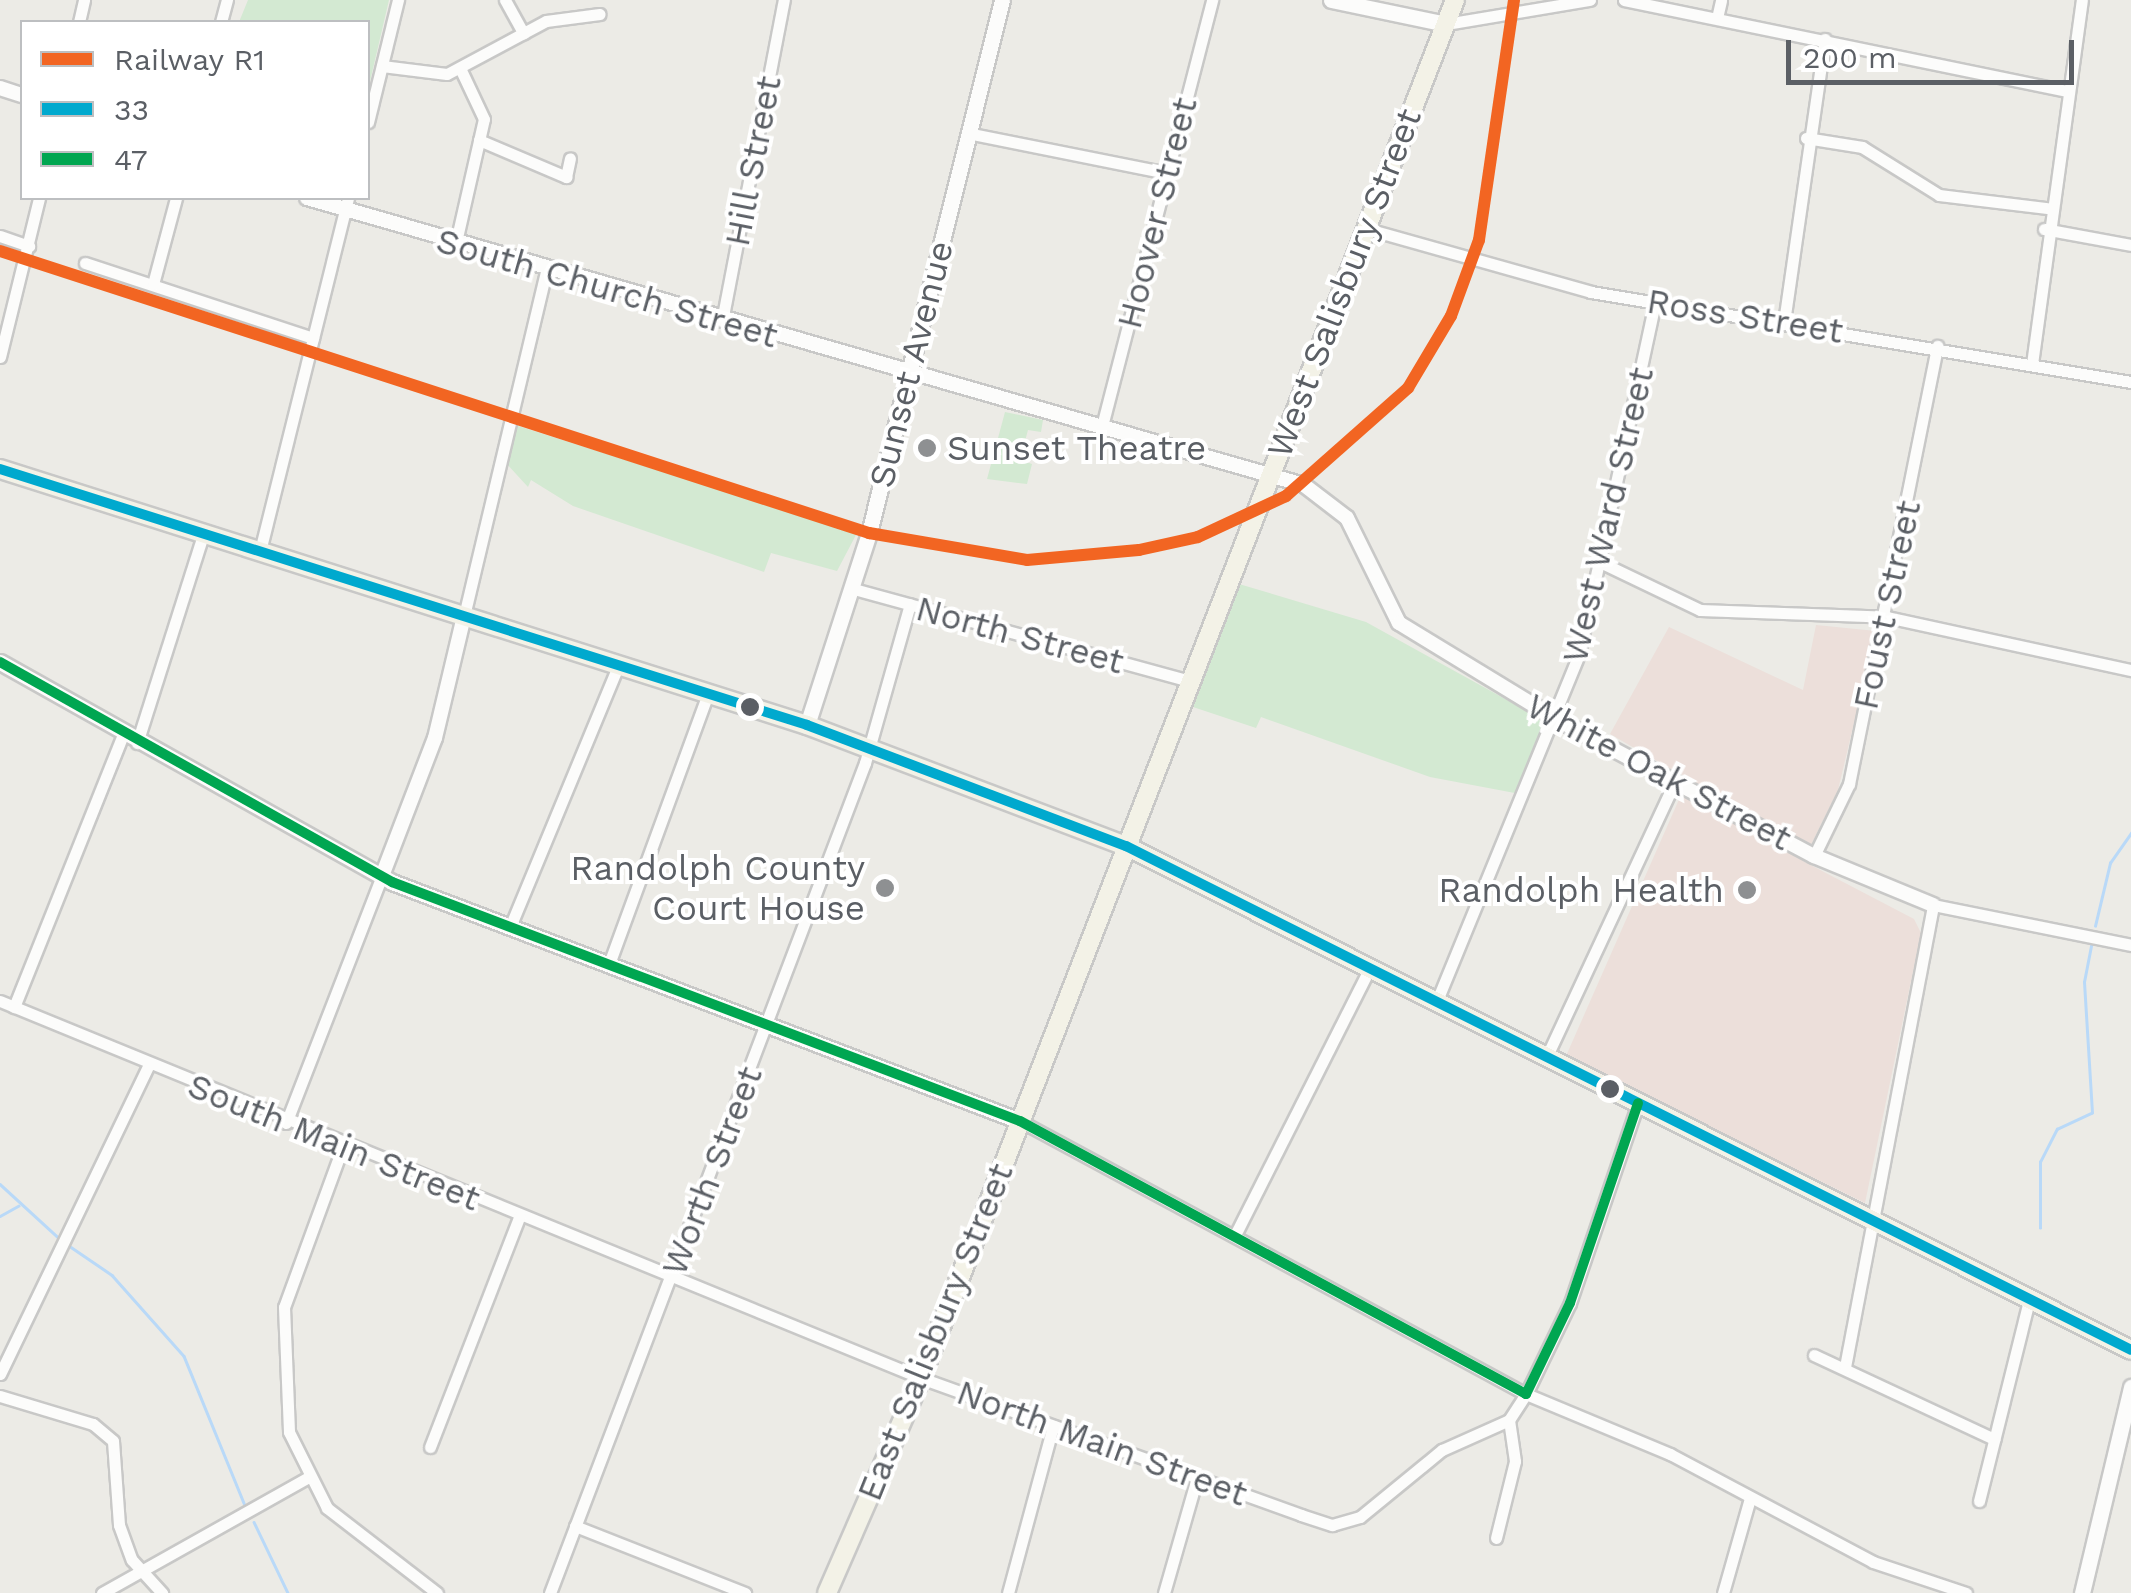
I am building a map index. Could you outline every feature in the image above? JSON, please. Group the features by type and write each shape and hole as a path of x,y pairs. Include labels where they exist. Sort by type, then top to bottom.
{"main road":[{"name":"Sunset Avenue","path":"807,725 850,588 908,373 1002,0"},
{"path":"1330,0 1446,24"},
{"name":"West Salisbury Street","path":"1126,846 1455,0"},
{"path":"0,469 807,725 1126,846 2131,1350"},
{"path":"0,662 130,739 382,876 1020,1121"},
{"name":"East Salisbury Street","path":"827,1593 921,1378 1126,846"},
{"path":"2082,1593 2131,1386"}],"street":[{"path":"370,114 398,0"},
{"path":"505,0 522,34"},
{"name":"Hill Street","path":"722,321 784,0"},
{"name":"Hoover Street","path":"1102,426 1212,0"},
{"path":"1446,24 1590,0"},
{"path":"1624,0 2064,90"},
{"path":"1717,18 1721,0"},
{"path":"2032,364 2047,208 2082,0"},
{"path":"382,66 425,76 460,68 522,34 600,14"},
{"path":"1784,322 1806,138 1824,39"},
{"path":"456,242 484,103 460,68"},
{"path":"968,133 1168,173"},
{"path":"1806,138 1862,148 1948,198 2047,208"},
{"path":"479,140 566,177 570,158"},
{"path":"0,358 39,200"},
{"path":"153,284 175,200"},
{"name":"South Church Street","path":"320,200 347,204 456,242 722,321 1102,426"},
{"path":"260,550 347,204"},
{"name":"Ross Street","path":"1364,228 1540,281 2131,382"},
{"path":"2044,230 2131,245"},
{"path":"0,236 28,246"},
{"path":"85,263 313,338"},
{"path":"286,1122 435,738 547,268"},
{"name":"West Ward Street","path":"1436,1003 1558,720 1600,562 1656,302"},
{"name":"Foust Street","path":"1814,856 1850,784 1888,618 1938,346"},
{"name":"White Oak Street","path":"1102,426 1269,472 1347,518 1399,622 1558,720 1814,856 1933,906 2131,945"},
{"path":"14,1007 130,739 204,532"},
{"path":"1600,562 1700,610 1888,618 2131,670"},
{"name":"North Street","path":"850,588 1189,682"},
{"name":"Worth Street","path":"550,1593 768,1025 866,746 910,604"},
{"path":"510,928 618,666"},
{"path":"609,964 708,694"},
{"path":"1546,1058 1675,782"},
{"path":"1845,1367 1876,1222 1933,906"},
{"path":"1236,1233 1369,970"},
{"name":"South Main Street","path":"0,1001 148,1067 671,1278"},
{"path":"0,1374 148,1067"},
{"path":"1496,1538 1515,1462 1510,1420 1570,1303 1638,1103"},
{"path":"1020,1121 1236,1233 1526,1394 1750,1498 1873,1562 1966,1593"},
{"path":"342,1146 284,1308 289,1432 307,1478 363,1540 438,1593"},
{"path":"430,1447 519,1217"},
{"name":"North Main Street","path":"671,1278 921,1378 1332,1525 1366,1511 1442,1450 1510,1420"},
{"path":"1980,1501 2029,1301"},
{"path":"1814,1355 1994,1439"},
{"path":"0,1396 102,1428 114,1457 119,1526 142,1571 162,1593"},
{"path":"1008,1593 1053,1426"},
{"path":"102,1593 307,1478"},
{"path":"1164,1593 1197,1478"},
{"path":"1724,1593 1750,1498"},
{"path":"575,1526 745,1593"}],"shaded area":[{"name":"Randolph Health","path":"1816,625 1876,631 1838,790 1803,861 1914,919 1921,933 1865,1203 1566,1056 1688,779 1610,734 1669,627 1803,690"}],"green space":[{"path":"248,0 389,0 370,81 370,20 240,20"},
{"path":"1005,412 1043,420 1041,432 1028,430 1020,460 1032,464 1027,484 987,479"},
{"path":"515,425 857,533 837,571 771,553 764,572 573,506 531,480 528,487 505,462"},
{"path":"1239,584 1366,622 1547,722 1520,794 1430,777 1261,717 1256,728 1193,707"}],"waterway":[{"path":"2095,926 2110,863 2131,833"},
{"path":"2040,1228 2040,1162 2057,1129 2092,1113 2084,982 2091,946"},
{"path":"0,1184 59,1238"},
{"path":"0,1216 18,1206"},
{"path":"71,1247 112,1275 184,1356 244,1503"},
{"path":"254,1522 288,1593"}],"rail line":[{"name":"R1","path":"0,251 869,533 1027,560 1139,550 1198,537 1286,496 1408,388 1451,316 1479,240 1514,0"}],"transit line":[{"name":"33","path":"0,469 807,725 1126,846 2131,1350"},
{"name":"47","path":"0,662 392,882 1020,1121 1526,1394 1570,1303 1638,1103"}],"place":[{"name":"Sunset Theatre","path":"927,448"},
{"name":"Randolph County Court House","path":"885,888"},
{"name":"Randolph Health","path":"1747,890"}]}
